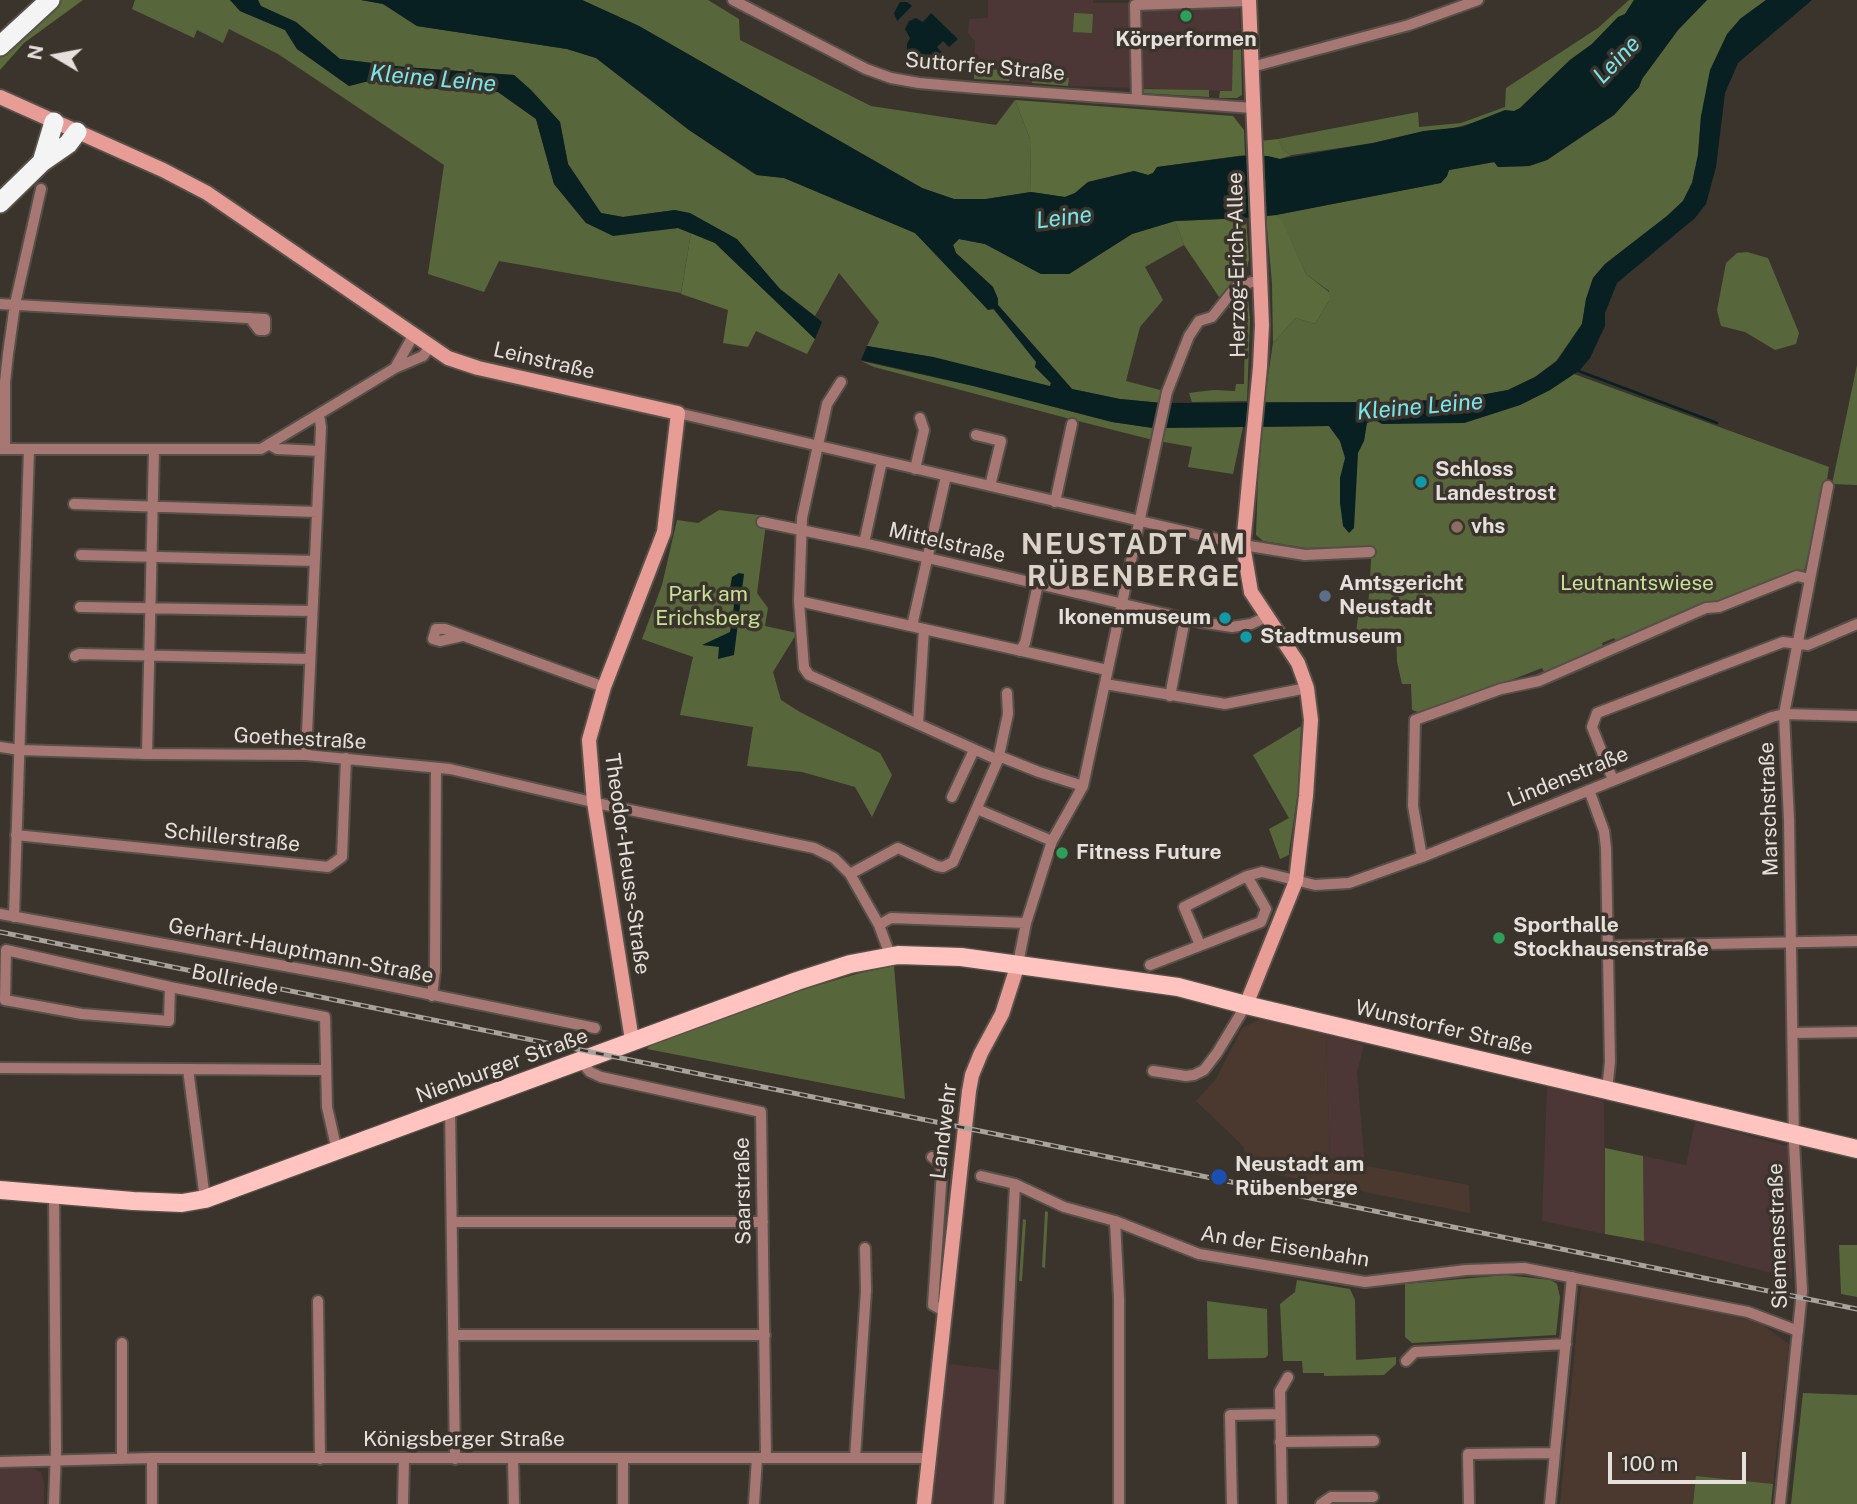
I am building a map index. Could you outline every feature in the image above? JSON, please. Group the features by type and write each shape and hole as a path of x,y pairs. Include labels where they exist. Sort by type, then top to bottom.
{"highway":[{"path":"0,32 35,0"},
{"path":"0,46 50,0"},
{"path":"43,162 54,122"},
{"path":"0,203 43,162 68,144 77,132"}],"main road":[{"name":"Nienburger Straße","path":"0,1190 182,1203 205,1199 823,972 890,955 961,957 1018,964"},
{"name":"Wunstorfer Straße","path":"1018,964 1178,987 1245,1006 1857,1149"}],"street":[{"name":"Suttorfer Straße","path":"733,0 866,69 891,78 976,88 1253,108"},
{"path":"1251,65 1409,24 1478,0"},
{"path":"1137,98 1135,3 1249,1"},
{"name":"Herzog-Erich-Allee","path":"1249,1 1262,326 1243,545 1251,592 1298,663 1307,688"},
{"name":"Leinstraße","path":"0,97 163,170 207,193 448,359 1243,545 1305,555 1370,552"},
{"path":"41,189 15,304 5,382 2,449 251,450 270,445 396,368 423,356 429,348"},
{"path":"1018,964 1026,923 1052,841 1083,786 1165,399 1189,336 1199,321 1212,317 1236,287 1261,282"},
{"path":"0,304 250,318"},
{"path":"396,368 413,335"},
{"path":"841,382 827,404 802,518 799,601 804,668 807,672 974,750 1083,786"},
{"name":"Theodor-Heuss-Straße","path":"632,1040 594,802 589,740 604,687 664,532 678,413"},
{"path":"306,755 320,451 319,415"},
{"path":"915,469 924,430 920,418"},
{"path":"1055,502 1072,424"},
{"path":"975,435 1001,441 990,486"},
{"path":"270,445 277,449 320,451"},
{"path":"147,754 154,449"},
{"path":"14,916 29,450"},
{"path":"864,543 882,461"},
{"path":"912,626 946,476"},
{"name":"Marschstraße","path":"1794,1134 1792,943 1784,714 1828,486"},
{"path":"74,504 317,512"},
{"name":"Mittelstraße","path":"762,522 864,543 1200,622 1232,627 1251,624 1266,617"},
{"path":"81,555 315,561"},
{"path":"1422,857 1413,806 1415,720 1524,682 1539,681 1706,608 1719,607 1797,576 1810,579"},
{"path":"1020,651 1025,643 1038,583"},
{"path":"799,601 1107,670"},
{"path":"80,607 312,611"},
{"path":"1170,696 1185,619"},
{"path":"1613,780 1592,727 1597,713 1783,642 1808,645 1857,624"},
{"path":"918,724 924,629"},
{"path":"462,636 604,687"},
{"path":"75,656 310,659"},
{"path":"1105,684 1224,704 1307,688 1310,737 1306,804 1296,881 1245,1006 1217,1053 1204,1070 1186,1076 1153,1071"},
{"path":"890,955 879,925 850,874 898,848 937,866 943,867 953,862 999,758 1008,714 1007,693"},
{"name":"Lindenstraße","path":"1247,876 1262,872 1315,885 1336,885 1422,857 1784,714 1857,716"},
{"name":"Goethestraße","path":"0,747 147,754 306,755 450,769 814,848 834,858 850,874"},
{"path":"952,797 974,750"},
{"name":"Schillerstraße","path":"16,835 328,867 342,857 346,758"},
{"path":"432,996 435,971 436,768"},
{"path":"1589,790 1604,831 1606,848 1610,1073 1607,1090"},
{"path":"977,810 1052,841"},
{"path":"1150,965 1261,922 1266,915 1266,909 1247,876 1184,907 1200,945"},
{"name":"Gerhart-Hauptmann-Straße","path":"0,914 345,977 595,1028"},
{"path":"879,925 891,918 1026,923"},
{"path":"1609,946 1857,941"},
{"name":"Bollriede","path":"170,987 169,1021 82,1014 5,1000 6,950 170,987 325,1017 327,1107 337,1151"},
{"name":"Landwehr","path":"924,1504 966,1109 972,1075 1002,1014 1018,964"},
{"path":"1793,1033 1857,1032"},
{"name":"Saarstraße","path":"581,1061 590,1072 601,1077 761,1112 765,1335 761,1458 754,1504"},
{"path":"0,1068 325,1069"},
{"path":"188,1069 205,1199"},
{"path":"450,1109 455,1459"},
{"name":"Siemensstraße","path":"1780,1504 1801,1311 1794,1134"},
{"name":"Landwehr","path":"932,1157 940,1163 942,1171 933,1305 946,1312"},
{"name":"An der Eisenbahn","path":"981,1176 1015,1184 1064,1207 1115,1221 1195,1253 1357,1282 1466,1270 1524,1268 1748,1312 1798,1331"},
{"path":"999,1504 1015,1184"},
{"path":"54,1194 54,1504"},
{"path":"1115,1221 1119,1311 1119,1504"},
{"path":"452,1222 763,1222"},
{"path":"856,1458 866,1291 865,1248"},
{"path":"1550,1504 1572,1277"},
{"path":"318,1301 320,1459"},
{"path":"454,1335 765,1335"},
{"path":"122,1343 122,1459"},
{"path":"1406,1361 1415,1353 1566,1344"},
{"path":"1282,1504 1280,1391 1287,1377"},
{"path":"1232,1504 1230,1415 1280,1414"},
{"path":"1280,1442 1374,1441"},
{"path":"1469,1504 1468,1454 1555,1453"},
{"path":"152,1458 152,1504"},
{"name":"Königsberger Straße","path":"0,1462 152,1458 928,1458"},
{"path":"622,1458 623,1504"},
{"path":"403,1504 404,1459"},
{"path":"513,1459 514,1504"},
{"path":"1321,1504 1331,1497 1373,1497"}],"shaded area":[{"path":"988,0 1139,3 1239,0 1241,49 1233,51 1233,91 1068,86 1069,78 1032,76 1032,83 1009,81 1009,70 974,69 975,41 968,33 969,19 988,18"},
{"path":"1260,1019 1326,1034 1330,1159 1469,1185 1470,1213 1249,1169 1243,1146 1196,1101 1216,1079 1242,1028"},
{"path":"1326,1034 1364,1045 1357,1073 1365,1167 1330,1159"},
{"path":"1547,1087 1604,1101 1605,1234 1542,1221"},
{"path":"1695,1122 1788,1146 1792,1278 1644,1241 1643,1156 1686,1165"},
{"path":"1581,1286 1757,1321 1789,1344 1773,1484 1697,1476 1693,1504 1560,1504"},
{"path":"948,1364 1001,1370 993,1504 931,1504"},
{"path":"0,1469 34,1469 41,1472 44,1504 0,1504"}],"green space":[{"path":"59,0 83,0 24,43 0,70 0,53"},
{"path":"135,0 230,0 240,11 285,30 297,49 349,86 368,81 456,91 498,92 536,119 554,184 586,223 649,230 678,228 691,233 681,293 499,261 484,292 428,274 444,165 278,54 229,29 223,43 197,30 194,38 132,9"},
{"path":"258,0 361,0 383,4 417,26 567,49 596,58 689,130 756,175 784,178 915,233 993,309 1037,362 1035,367 1051,383 1050,387 933,357 867,346 879,322 839,273 815,316 780,289 737,240 675,210 623,217 601,213 568,164 560,122 514,75 404,67 340,59 296,22 260,6"},
{"path":"582,0 708,0 739,19 740,40 871,106 996,125 1015,100 1030,139 1031,192 986,199 954,199 922,188 639,26"},
{"path":"1629,0 1634,0 1625,14 1618,17 1592,44 1570,60 1515,111 1447,130 1424,131 1373,143 1292,155 1283,150 1280,144 1278,139 1418,112 1419,127 1461,123 1505,107 1506,88 1598,28"},
{"path":"1707,0 1766,0 1740,19 1701,116 1698,155 1692,183 1683,201 1605,264 1593,278 1582,324 1556,361 1535,377 1508,390 1459,399 1264,402 1273,343 1296,318 1315,324 1329,301 1329,291 1306,274 1282,221 1276,215 1440,183 1449,170 1495,162 1498,167 1529,166 1547,160 1614,115 1639,87 1678,30"},
{"path":"1074,13 1093,14 1092,33 1073,32"},
{"path":"1241,49 1242,95 1237,98 1219,98 1220,91 1232,91 1233,50"},
{"path":"974,69 1010,70 1009,81 974,79"},
{"path":"1032,75 1069,78 1068,86 1032,83"},
{"path":"1142,89 1209,90 1209,97 1141,93"},
{"path":"1015,100 1233,116 1244,130 1245,155 1157,167 1148,175 1134,171 1088,182 1075,193 1065,197 1031,192 1030,139"},
{"path":"1278,139 1283,150 1292,155 1280,159 1261,156 1260,141"},
{"path":"1276,215 1282,220 1306,274 1329,292 1329,301 1315,324 1296,318 1273,343 1272,284 1266,216"},
{"path":"1246,218 1249,259 1246,272 1219,297 1184,245 1175,221"},
{"path":"1175,221 1184,245 1145,267 1163,300 1140,327 1126,381 1164,391 1162,403 1120,399 1072,389 998,305 993,287 956,253 953,245 959,239 985,244 1041,274 1069,274 1132,234"},
{"path":"691,233 715,243 815,339 807,354 756,331 748,347 723,343 728,310 681,294"},
{"path":"1747,252 1768,258 1799,333 1796,344 1775,350 1745,332 1721,326 1717,310 1726,263 1737,253"},
{"path":"1239,293 1248,298 1250,319 1241,321 1228,306"},
{"path":"1250,319 1247,401 1192,402 1189,393 1235,391 1236,384 1244,384 1245,331 1238,330 1236,325"},
{"path":"861,361 973,386 1112,422 1153,428 1243,427 1233,474 1188,467 1192,447 1074,420 874,367"},
{"path":"1857,365 1857,485 1832,484"},
{"name":"Leutnantswiese","path":"1574,374 1829,467 1804,571 1617,642 1614,638 1602,643 1604,650 1545,674 1542,668 1424,714 1412,710 1411,684 1402,684 1397,662 1396,632 1356,632 1359,610 1368,609 1372,546 1306,548 1263,541 1256,535 1260,427 1329,426 1340,441 1343,451 1364,441 1366,423 1372,420 1464,423 1520,405"},
{"name":"Park am Erichsberg","path":"719,510 767,516 757,593 768,608 765,626 797,633 773,672 781,700 880,753 892,775 872,817 855,787 802,772 747,766 753,727 680,715 693,657 642,639 662,585 677,520 698,523"},
{"path":"1301,726 1298,791 1289,855 1280,859 1269,829 1289,818 1253,755"},
{"path":"894,966 905,1099 647,1049 652,1043 774,998"},
{"path":"1605,1148 1643,1156 1644,1241 1605,1234"},
{"path":"1045,1211 1048,1212 1045,1268 1042,1267"},
{"path":"1023,1219 1026,1220 1022,1281 1019,1281"},
{"path":"1839,1245 1857,1245 1857,1297 1841,1294"},
{"path":"1506,1275 1551,1280 1557,1284 1560,1297 1556,1335 1412,1343 1405,1337 1405,1284"},
{"path":"1297,1280 1350,1289 1355,1300 1356,1360 1396,1357 1396,1364 1384,1375 1324,1376 1324,1373 1303,1373 1302,1361 1283,1361 1280,1304 1295,1292"},
{"path":"1207,1301 1267,1309 1268,1355 1265,1358 1208,1359"},
{"path":"1803,1393 1857,1395 1857,1504 1791,1504"},
{"path":"1696,1476 1773,1484 1771,1504 1693,1504"}],"water":[{"name":"Kleine Leine","path":"230,0 258,0 261,6 296,22 340,59 404,67 514,75 560,122 568,164 601,213 623,217 675,210 690,213 737,239 780,289 822,322 815,339 715,243 678,228 613,236 586,223 554,184 536,119 498,92 456,91 369,81 349,86 297,49 285,30 240,11"},
{"path":"361,0 582,0 639,26 922,188 954,199 986,199 1031,192 1065,197 1075,193 1088,182 1134,171 1148,175 1157,167 1241,156 1280,159 1424,131 1462,127 1505,110 1514,111 1520,108 1618,17 1625,14 1634,0 1707,0 1678,30 1639,87 1614,115 1547,160 1529,166 1498,167 1494,162 1449,170 1441,183 1276,215 1175,221 1132,234 1069,274 1041,274 985,244 959,239 953,245 956,253 993,287 998,305 1072,389 1120,399 1162,403 1459,399 1508,390 1535,377 1557,361 1582,324 1593,278 1605,264 1683,201 1692,183 1698,155 1701,116 1710,70 1727,34 1740,19 1766,0 1812,0 1738,63 1725,93 1716,167 1706,204 1695,218 1617,283 1605,313 1605,326 1590,358 1580,370 1550,390 1520,405 1464,423 1382,424 1375,420 1367,423 1364,441 1358,453 1354,528 1349,533 1343,526 1340,503 1340,478 1345,458 1340,441 1329,426 1153,428 1112,422 861,360 867,346 933,357 1050,386 1051,383 1035,367 1036,362 994,309 988,310 915,233 784,178 757,175 689,130 596,58 567,49 417,26 383,4"},
{"path":"900,2 907,2 912,6 897,21 894,13"},
{"path":"931,13 958,39 949,47 943,41 937,47 942,53 931,64 924,56 913,56 907,50 910,38 905,29 909,21 916,18 923,22"},
{"path":"739,573 744,574 734,655 718,659 719,647 702,645 730,632 734,605 729,594 732,577"}],"pier":[{"path":"1246,152 1264,152 1267,219 1249,221"}],"waterway":[{"path":"1576,370 1717,423"}],"railway":[{"path":"0,932 1857,1309"}],"place":[{"name":"Körperformen","path":"1186,16"},
{"name":"Schloss Landestrost","path":"1421,482"},
{"name":"vhs","path":"1457,527"},
{"name":"Amtsgericht Neustadt","path":"1325,596"},
{"name":"Ikonenmuseum","path":"1225,618"},
{"name":"Stadtmuseum","path":"1246,637"},
{"name":"Fitness Future","path":"1062,853"},
{"name":"Sporthalle Stockhausenstraße","path":"1499,938"},
{"name":"Neustadt am Rübenberge","path":"1219,1177"}],"district":[{"name":"NEUSTADT AM RÜBENBERGE","path":"1134,561"}],"water label":[{"name":"Leine","path":"1617,60"},
{"name":"Leine","path":"1064,218"}]}
